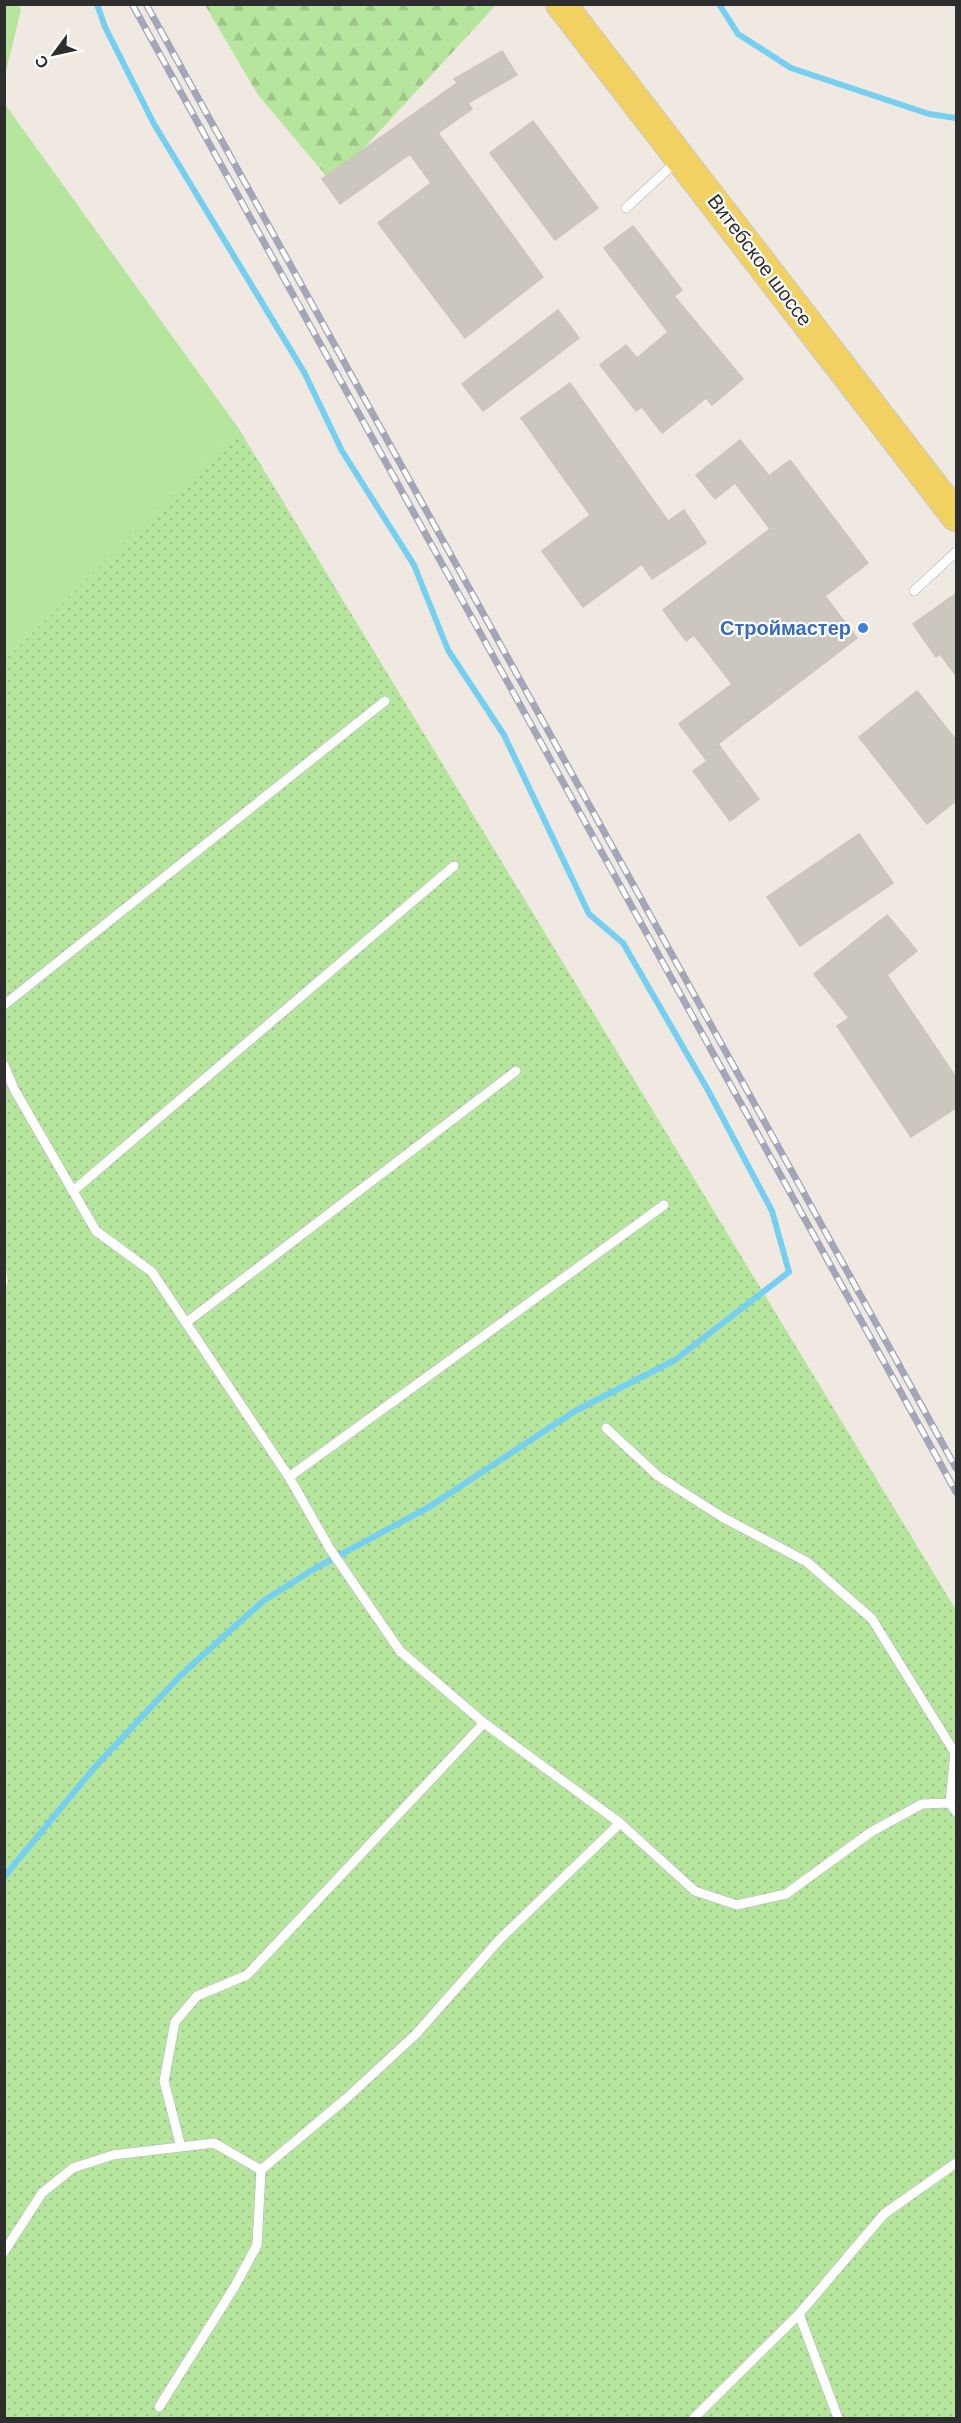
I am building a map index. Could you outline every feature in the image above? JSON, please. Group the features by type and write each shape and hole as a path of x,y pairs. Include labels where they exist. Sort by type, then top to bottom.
{"main road":[{"name":"Витебское шоссе","path":"561,4 957,516"}],"lane":[{"path":"626,208 681,157"},
{"path":"914,591 957,552"},
{"path":"4,1005 385,701"},
{"path":"73,1191 454,866"},
{"path":"4,1065 14,1089 96,1231 152,1272 289,1477 330,1549 400,1651 484,1723 620,1823 695,1891 736,1905 786,1894 871,1833 922,1803 950,1803"},
{"path":"187,1322 516,1071"},
{"path":"289,1477 664,1205"},
{"path":"606,1428 658,1476 722,1517 807,1562 872,1619 956,1753 950,1803 957,1812"},
{"path":"181,2147 164,2081 175,2022 197,1996 247,1975 484,1723"},
{"path":"159,2407 235,2286 256,2245 261,2170 348,2097 416,2034 500,1939 620,1823"},
{"path":"4,2252 42,2193 73,2168 113,2155 214,2144 261,2170"},
{"path":"694,2418 799,2314 884,2214 957,2163"},
{"path":"799,2314 838,2418"}],"green space":[{"path":"5,4 19,5 21,10 5,75"},
{"path":"205,5 496,5 351,162 357,193 340,192 258,95"},
{"path":"4,103 239,429 5,660 4,660"},
{"path":"239,429 956,1610 956,2418 5,2418 4,1292 8,1281 4,1256 5,660"}],"building":[{"path":"502,51 517,75 468,103 472,109 438,133 543,277 465,338 378,223 431,183 410,154 340,204 322,179 457,83 454,79"},
{"path":"533,121 598,208 555,240 490,153"},
{"path":"633,226 682,290 674,296 743,379 712,405 706,398 662,433 642,407 636,411 600,365 626,345 637,358 668,332 604,248"},
{"path":"558,310 579,338 483,411 462,384"},
{"path":"570,383 668,521 684,510 706,543 652,579 642,564 583,607 542,551 590,515 521,418"},
{"path":"740,440 769,476 790,460 868,563 825,596 857,638 718,744 759,799 730,821 693,771 707,761 679,724 732,684 694,635 686,641 663,610 770,529 735,483 715,499 696,475"},
{"path":"957,593 957,677 940,654 936,657 913,624"},
{"path":"917,691 957,741 957,800 927,824 859,737"},
{"path":"859,834 893,883 800,946 767,897"},
{"path":"887,915 917,951 887,975 957,1079 957,1107 911,1137 837,1026 849,1018 814,974"}],"waterway":[{"path":"4,1877 94,1768 181,1675 263,1601 314,1569 429,1507 575,1411 675,1360 789,1272 772,1211 709,1092 623,943 589,914 504,735 448,650 414,565 342,451 304,372 154,124 105,27 97,4"},
{"path":"719,4 738,34 791,68 929,114 956,118"}],"railway":[{"path":"132,4 956,1492"},
{"path":"146,4 956,1468"}],"place":[{"name":"Строймастер","path":"863,628"}]}
